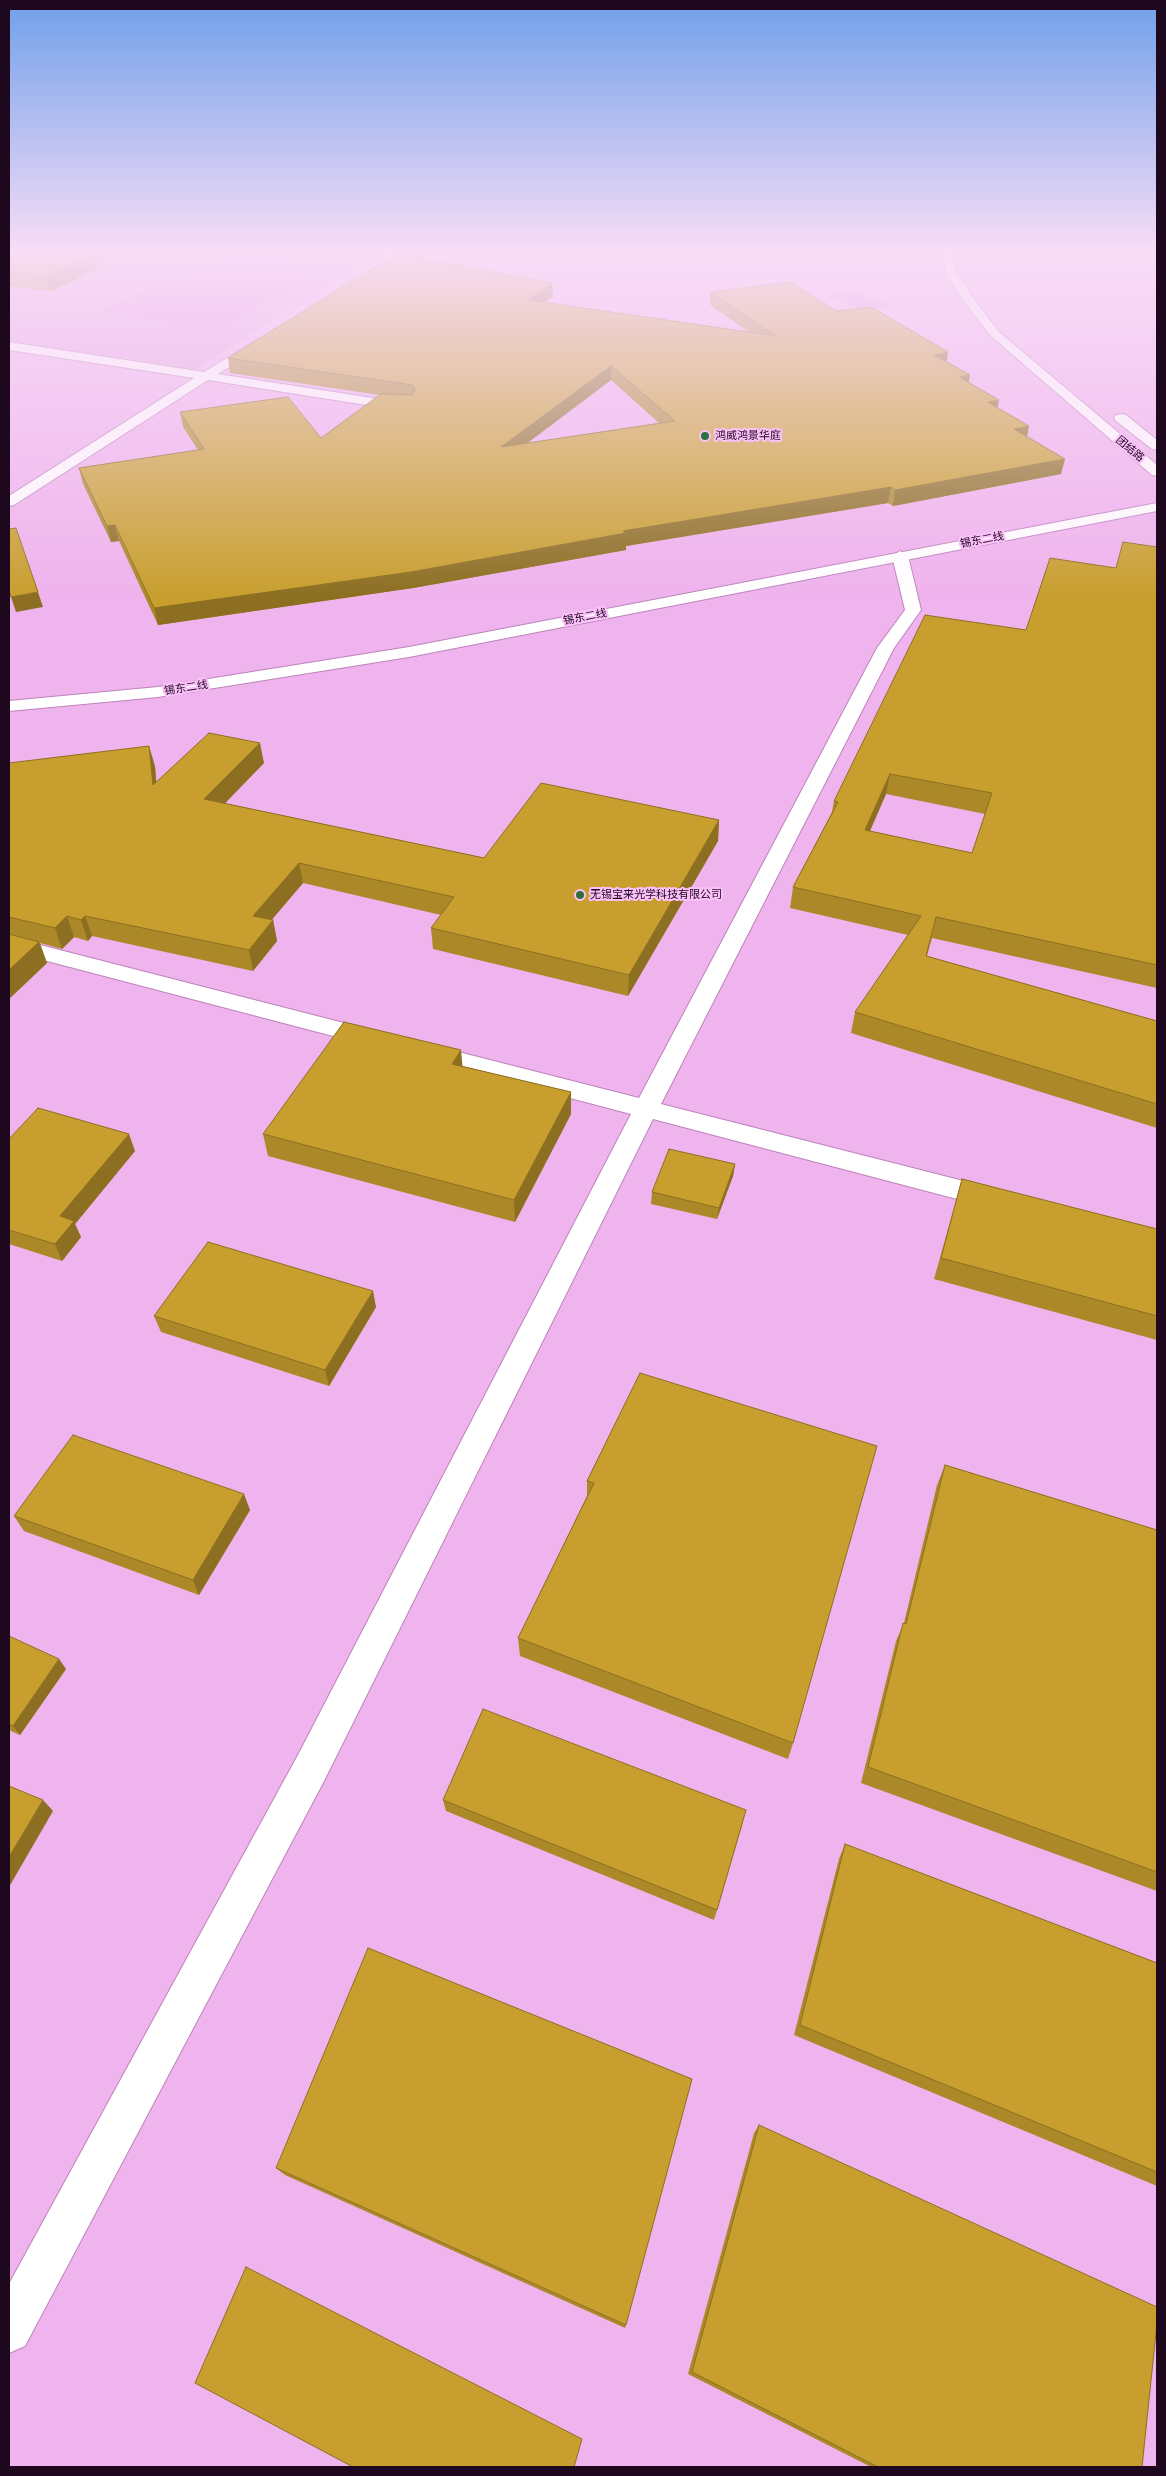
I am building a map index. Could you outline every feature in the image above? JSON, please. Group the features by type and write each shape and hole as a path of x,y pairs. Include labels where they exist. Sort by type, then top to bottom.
{"street":[{"path":"138,366 408,406"},
{"path":"9,502 223,366"},
{"name":"团结路","path":"1032,366 1157,472"},
{"name":"团结路","path":"1110,410 1157,446"},
{"name":"锡东二线","path":"9,706 158,692 409,652 1157,507"},
{"path":"11,2321 311,1768 646,1109 886,648 914,610 900,556"},
{"path":"9,944 1013,1204"}],"shaded area":[{"path":"172,366 200,366 195,369"}],"building":[{"path":"279,366 953,366 970,375 959,377 999,400 988,402 1029,426 1014,429 1065,459 895,490 891,487 623,531 626,533 411,572 154,608 115,525 107,526 79,468 204,449 180,412 288,397 321,438 381,394 413,395 415,390 412,385","holes":["611,366 675,421 501,447"]},
{"path":"16,528 38,592 11,597 9,590 9,529"},
{"path":"1123,542 1157,547 1157,965 936,917 926,956 1157,1021 1157,1104 855,1012 921,916 793,887 838,802 834,801 925,615 1026,630 1050,558 1116,568","holes":["890,774 992,793 972,853 865,830"]},
{"path":"209,733 260,743 204,799 484,858 541,783 719,820 629,975 431,928 454,897 299,863 253,916 273,920 249,950 85,916 81,920 67,916 55,928 9,917 9,763 149,746 153,785"},
{"path":"9,934 39,942 9,970"},
{"path":"344,1022 461,1050 452,1064 571,1092 514,1200 263,1134"},
{"path":"38,1108 129,1134 60,1216 74,1221 55,1244 9,1230 9,1139"},
{"path":"669,1149 735,1164 719,1208 652,1192"},
{"path":"962,1179 1157,1229 1157,1316 941,1258"},
{"path":"208,1242 373,1291 325,1370 154,1316"},
{"path":"640,1373 877,1446 793,1743 518,1638 594,1483 587,1481"},
{"path":"73,1435 244,1494 193,1580 14,1516"},
{"path":"945,1465 1157,1530 1157,1872 868,1767 903,1623 906,1624"},
{"path":"9,1636 59,1659 13,1726 9,1724"},
{"path":"483,1709 746,1810 717,1910 443,1800"},
{"path":"9,1786 43,1800 9,1857"},
{"path":"845,1844 1157,1963 1157,2172 800,2025"},
{"path":"368,1948 692,2079 626,2325 276,2168"},
{"path":"759,2125 1157,2307 1142,2467 878,2467 692,2372"},
{"path":"246,2267 582,2439 574,2467 353,2467 195,2383"}],"place":[{"name":"鸿威鸿景华庭","path":"705,436"},
{"name":"无锡宝来光学科技有限公司","path":"580,895"}]}
